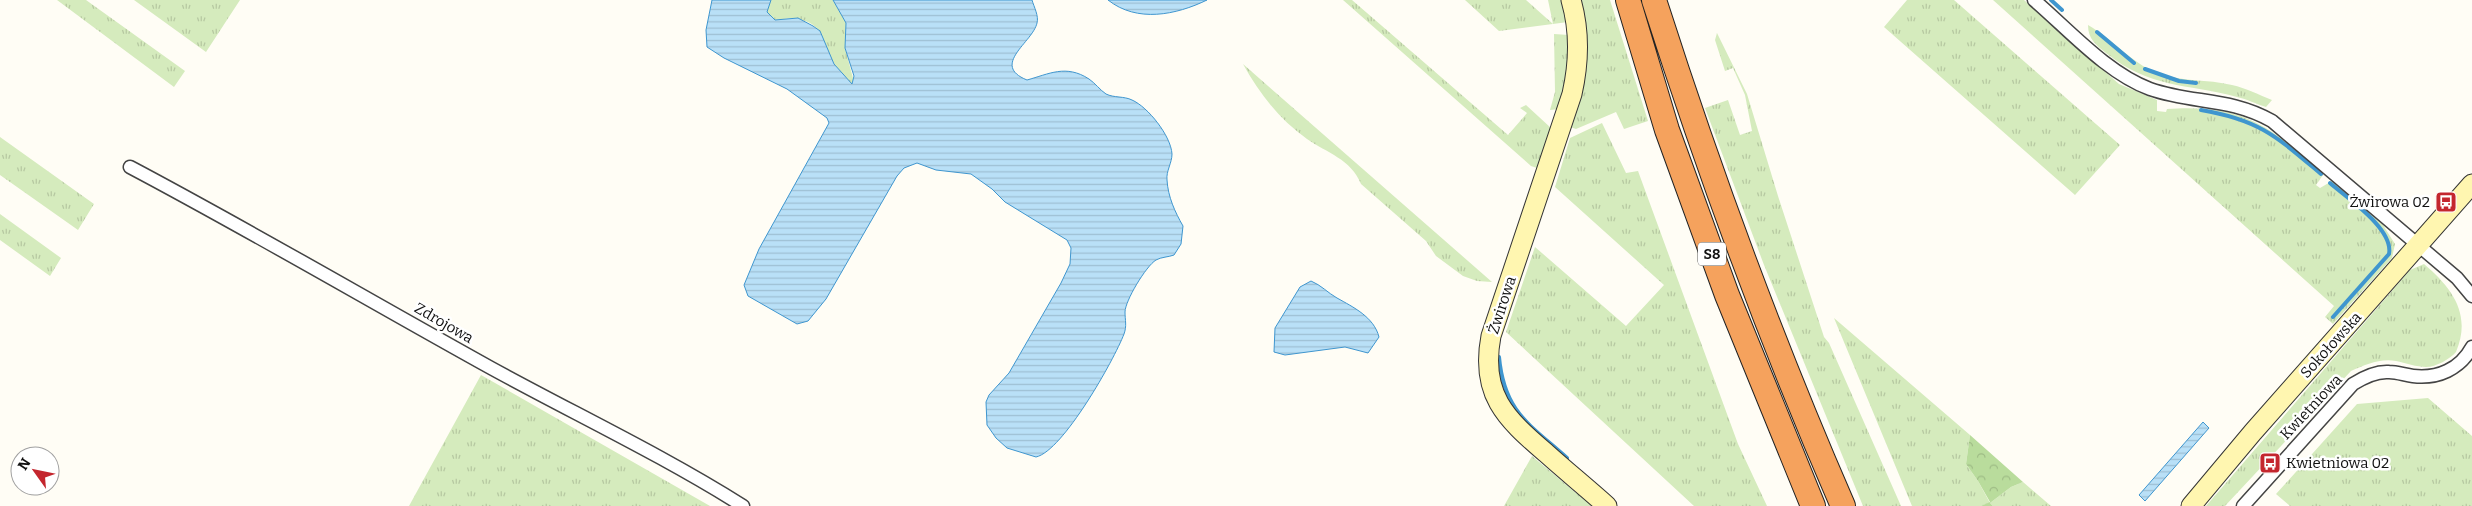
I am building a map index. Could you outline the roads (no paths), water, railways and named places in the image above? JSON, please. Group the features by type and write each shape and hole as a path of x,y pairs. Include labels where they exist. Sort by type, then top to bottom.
{"highway":[{"name":"S8","path":"1628,0 1667,130 1726,295 1812,506"},
{"name":"S8","path":"1654,0 1692,121 1749,275 1809,429 1843,506"}],"street":[{"name":"Żwirowa","path":"1571,0 1577,29 1578,64 1572,94 1491,336 1488,363 1494,395 1511,423 1607,506"},
{"path":"2034,0 2105,62 2137,83 2175,96 2240,106 2272,121 2458,278 2472,296"},
{"name":"Zdrojowa","path":"130,166 253,232 491,368 673,464 743,506"},
{"name":"Sokołowska","path":"2191,506 2472,184"},
{"name":"Kwietniowa","path":"2243,506 2359,381 2374,374 2388,372 2423,376 2438,374 2453,369 2467,356 2472,347"}],"water":[{"path":"712,0 771,0 767,12 775,20 798,18 820,31 834,64 852,84 854,76 845,48 846,23 833,0 1032,0 1037,14 1037,23 1013,60 1012,67 1017,74 1027,80 1050,73 1065,71 1081,74 1106,94 1129,99 1138,104 1158,123 1171,147 1172,154 1167,180 1172,204 1183,226 1181,244 1174,255 1156,260 1142,276 1132,292 1126,307 1125,331 1110,363 1073,422 1060,439 1047,451 1036,457 1007,448 996,438 987,425 986,402 989,395 1009,373 1061,283 1070,264 1071,248 1067,240 1005,202 992,189 971,174 936,170 917,163 904,168 897,176 826,299 808,321 797,324 748,296 744,285 759,249 829,123 827,118 787,89 724,58 707,47 706,30"},
{"path":"1108,0 1207,0 1170,13 1144,14 1131,12"},
{"path":"1311,281 1356,309 1373,324 1379,337 1368,353 1345,347 1285,355 1274,352 1275,328 1300,287"},
{"path":"2203,422 2209,428 2145,501 2139,495"}],"waterway":[{"path":"2051,0 2062,10"},
{"path":"2097,32 2134,63"},
{"path":"2145,69 2179,81 2196,83"},
{"path":"2201,110 2238,119 2267,132 2321,174"},
{"path":"2330,183 2368,215 2384,234 2389,244 2389,254 2333,317"},
{"path":"1499,357 1506,391 1513,404 1530,426 1567,458"}],"place":[{"name":"Żwirowa 02","path":"2446,202"},
{"name":"Kwietniowa 02","path":"2270,463"}]}
